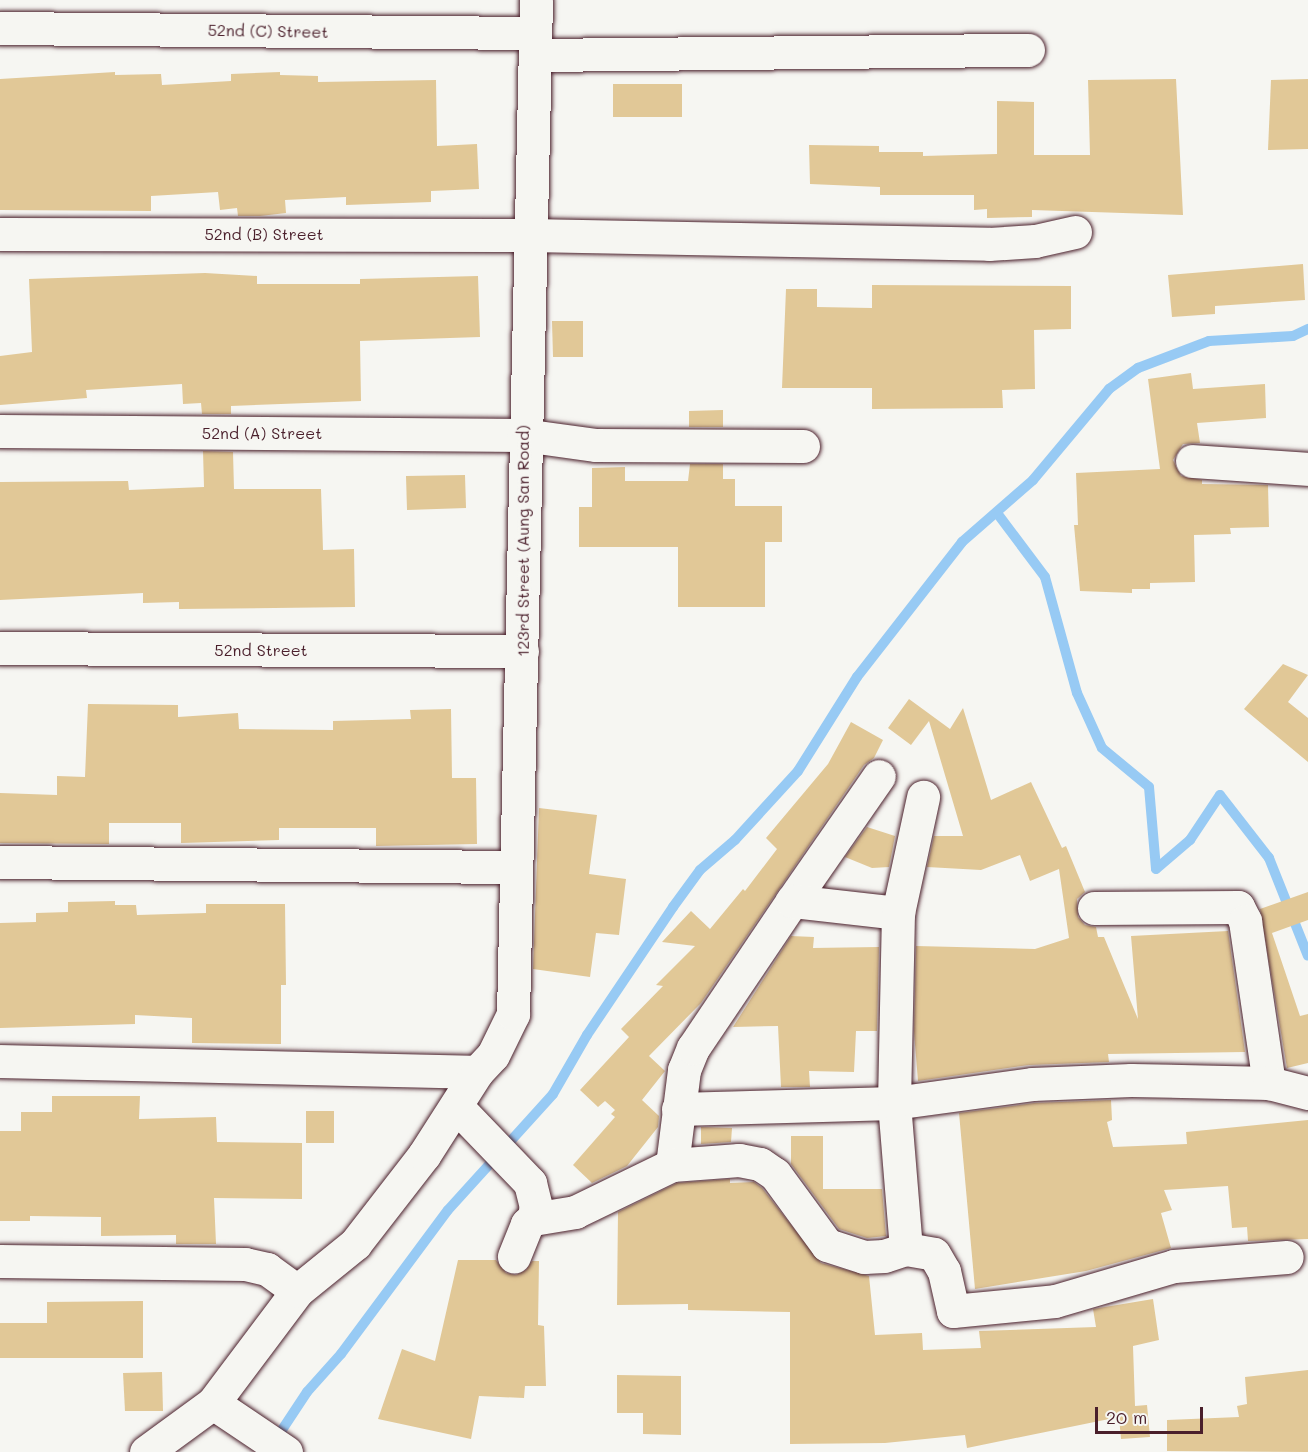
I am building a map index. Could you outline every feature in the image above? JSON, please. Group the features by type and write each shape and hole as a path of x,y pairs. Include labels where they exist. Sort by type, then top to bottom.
{"street":[{"name":"123rd Street (Aung San Road)","path":"146,1452 223,1410 297,1291 356,1244 462,1111 477,1072 493,1055 513,1014 522,651 523,435 536,0"},
{"name":"52nd (C) Street","path":"0,28 535,44 1028,50"},
{"name":"52nd (B) Street","path":"0,234 529,235 989,244 1035,241 1075,232"},
{"name":"52nd (A) Street","path":"0,431 523,435 596,445 803,446"},
{"path":"1192,461 1308,469"},
{"name":"52nd Street","path":"0,648 522,651"},
{"path":"672,1165 684,1070 693,1048 879,776"},
{"path":"906,1249 894,1103 898,913 923,797"},
{"path":"0,862 516,867"},
{"path":"792,901 898,913"},
{"path":"1094,908 1238,907 1245,921 1269,1083"},
{"path":"0,1061 477,1072"},
{"path":"678,1109 894,1103 1043,1084 1131,1080 1269,1083 1308,1093"},
{"path":"462,1111 530,1183 536,1207 533,1219"},
{"path":"514,1256 527,1224 533,1219 575,1212 672,1165 739,1160 760,1164 775,1174 827,1245 864,1257 884,1256 906,1249 934,1254 944,1271 954,1311 1055,1301 1174,1266 1287,1257"},
{"path":"0,1261 245,1264 267,1269 297,1291"},
{"path":"223,1410 284,1450"}],"building":[{"path":"115,72 115,75 161,74 162,85 231,81 231,74 280,72 280,75 318,76 318,82 436,80 437,146 477,144 479,189 431,191 431,202 346,205 346,197 285,200 286,213 260,216 238,216 237,208 220,210 218,192 151,196 151,211 0,210 0,79"},
{"path":"1176,79 1183,215 1032,210 1032,217 987,218 987,209 974,210 974,195 880,195 880,187 810,184 809,145 879,146 879,152 923,152 923,156 997,154 997,101 1034,102 1034,155 1090,155 1088,80"},
{"path":"1308,79 1308,149 1268,150 1271,80"},
{"path":"613,84 682,84 682,117 613,117"},
{"path":"1303,264 1305,300 1215,306 1215,314 1172,317 1168,275"},
{"path":"205,273 257,276 257,284 360,284 360,279 478,276 480,337 360,341 361,401 231,406 231,414 202,414 201,403 183,404 182,384 86,390 87,398 0,405 0,356 32,352 29,279"},
{"path":"872,285 1071,286 1071,329 1034,330 1035,389 1002,390 1003,408 872,409 872,388 782,388 786,289 817,289 817,307 872,308"},
{"path":"552,321 583,321 583,357 553,357"},
{"path":"1191,373 1193,389 1265,384 1266,418 1197,423 1200,443 1183,444 1173,460 1181,476 1202,480 1202,484 1268,485 1269,527 1230,528 1231,534 1194,535 1195,582 1150,583 1150,589 1132,589 1132,593 1080,591 1074,525 1078,525 1076,473 1160,469 1148,379"},
{"path":"723,410 723,427 689,427 689,411"},
{"path":"203,451 233,452 234,489 321,489 323,550 354,549 355,607 179,609 179,602 143,603 143,593 0,600 0,482 128,481 129,490 204,487"},
{"path":"690,464 723,464 723,479 735,479 735,506 782,506 782,542 765,542 765,607 678,607 678,547 579,547 579,507 592,507 592,468 625,467 625,481 688,481"},
{"path":"465,475 466,508 407,510 406,476"},
{"path":"1283,664 1308,675 1288,702 1308,718 1308,762 1244,709"},
{"path":"909,699 950,729 963,708 991,800 1031,782 1062,848 1066,846 1085,892 1077,899 1078,917 1085,925 1096,927 1098,937 1104,937 1138,1019 1131,936 1228,931 1245,1052 1108,1054 1109,1062 1029,1065 918,1081 914,1032 916,946 1035,949 1069,938 1059,869 1030,881 1020,855 981,870 927,867 934,836 963,836 929,721 911,745 888,728"},
{"path":"88,704 178,705 178,717 238,713 239,729 333,730 333,721 411,719 410,710 451,709 452,778 476,778 477,844 376,846 376,828 279,828 279,840 181,843 181,823 109,823 109,844 0,843 0,793 57,795 57,776 85,777"},
{"path":"851,722 883,740 874,758 864,765 701,1003 649,1056 665,1071 642,1100 659,1116 658,1127 627,1166 592,1183 573,1165 615,1117 611,1114 615,1110 605,1101 598,1107 580,1090 629,1037 621,1029 663,986 656,985 695,946 662,942 691,911 710,929 743,889 745,891 777,849 766,838 828,764"},
{"path":"539,808 597,815 589,874 626,879 619,935 596,933 590,977 533,969"},
{"path":"867,827 895,836 889,867 872,868 845,857"},
{"path":"1308,892 1308,920 1272,933 1300,1016 1308,1014 1308,1063 1287,1068 1260,909"},
{"path":"115,901 115,905 136,905 137,915 206,913 206,904 285,904 286,985 281,985 281,1044 192,1043 192,1018 135,1015 135,1024 0,1028 0,923 36,922 36,913 68,912 68,902"},
{"path":"791,936 814,937 813,948 879,947 877,1031 856,1031 854,1072 809,1071 810,1087 781,1087 778,1026 733,1027"},
{"path":"52,1096 140,1096 139,1119 216,1117 217,1142 302,1143 302,1199 214,1198 216,1244 176,1244 176,1235 101,1236 101,1217 30,1216 30,1221 0,1221 0,1131 21,1131 21,1112 52,1112"},
{"path":"1111,1100 1112,1120 1107,1122 1113,1147 1187,1144 1186,1132 1308,1120 1308,1239 1248,1241 1247,1227 1232,1228 1228,1186 1164,1190 1172,1210 1161,1213 1171,1248 1086,1271 975,1289 959,1113 1034,1103"},
{"path":"306,1111 334,1111 334,1143 306,1143"},
{"path":"701,1127 732,1128 731,1142 701,1144"},
{"path":"791,1136 823,1136 823,1189 882,1189 886,1236 867,1238 839,1229 791,1164"},
{"path":"730,1179 730,1183 754,1182 762,1188 821,1263 869,1276 875,1335 922,1333 923,1350 981,1348 979,1331 1096,1327 1093,1309 1153,1299 1159,1340 1133,1346 1135,1406 1147,1405 1150,1437 1121,1439 1119,1417 967,1448 965,1435 885,1443 790,1444 790,1312 688,1310 688,1304 617,1305 618,1212 677,1183"},
{"path":"458,1260 496,1260 506,1273 516,1275 526,1270 532,1261 539,1261 538,1325 544,1326 546,1386 525,1386 524,1398 479,1396 471,1439 378,1419 402,1349 435,1361"},
{"path":"143,1301 143,1358 0,1358 0,1323 47,1323 47,1302"},
{"path":"1308,1370 1308,1452 1167,1451 1167,1420 1239,1417 1237,1406 1247,1404 1245,1377"},
{"path":"162,1372 163,1411 125,1411 123,1373"},
{"path":"617,1375 681,1376 681,1435 643,1434 643,1413 617,1413"}],"waterway":[{"path":"274,1442 307,1392 341,1354 448,1210 553,1094 587,1035 700,870 735,840 798,771 857,677 962,542 1033,480 1109,389 1138,368 1209,341 1293,336 1308,329"},
{"path":"997,513 1045,577 1077,693 1102,748 1149,787 1156,869 1190,840 1220,795 1269,858 1308,956"}]}
